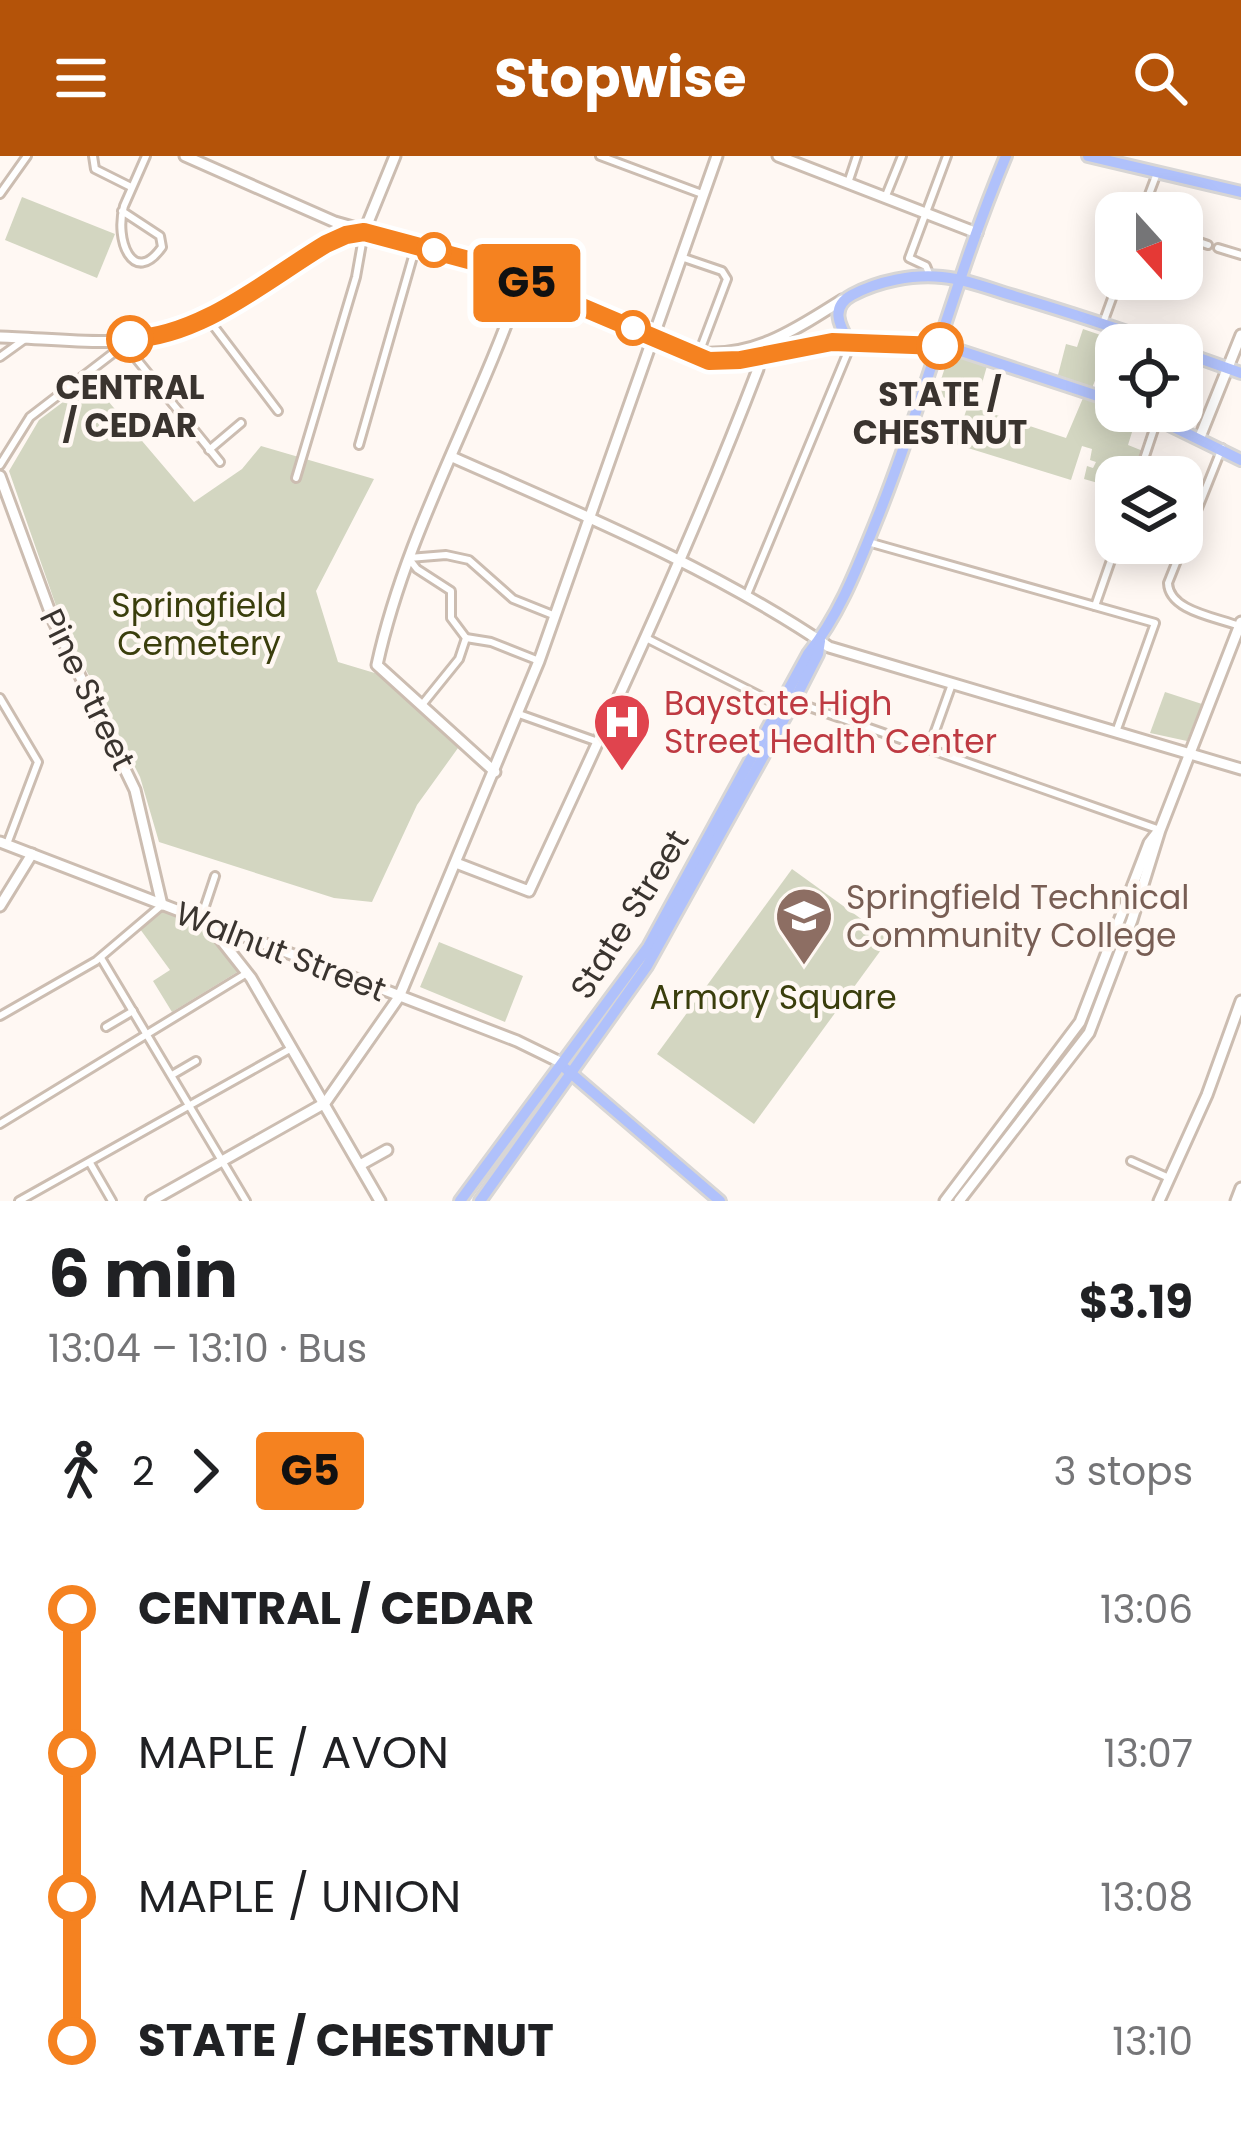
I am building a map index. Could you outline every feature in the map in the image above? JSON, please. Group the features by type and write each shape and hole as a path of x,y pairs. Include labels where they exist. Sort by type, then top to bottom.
{"main road":[{"name":"State Street","path":"480,1201 571,1075 624,991 818,654 868,542 1006,156"},
{"path":"1094,157 1241,192"},
{"path":"1095,395 940,346 850,342 837,319 846,298 894,280 930,276 961,280 1103,323"},
{"path":"1203,359 1241,373"},
{"path":"1190,432 1241,460"},
{"name":"State Street","path":"460,1201 560,1062 624,991 808,653 820,641"},
{"path":"560,1062 719,1201"},
{"path":"490,1160 503,1168"}],"street":[{"path":"0,194 27,156"},
{"path":"93,156 95,169 131,187"},
{"path":"122,211 159,235 158,254 142,260 124,251 120,237 122,211 146,156"},
{"path":"185,156 364,232 462,257 707,360 850,342"},
{"path":"296,478 356,277 364,232 395,156"},
{"path":"600,156 702,194"},
{"path":"151,1201 325,1103 399,997 519,714 717,156"},
{"path":"778,156 977,233"},
{"path":"848,183 857,156"},
{"path":"885,198 902,156"},
{"path":"930,276 927,268 909,258 947,156"},
{"path":"1150,192 1163,156"},
{"path":"0,337 121,340 171,334 326,244 364,232"},
{"path":"1203,243 1208,245"},
{"path":"359,445 416,246"},
{"path":"1218,248 1241,255"},
{"path":"681,257 722,271 727,279 699,353"},
{"path":"495,772 377,665 394,592 523,281"},
{"path":"699,353 760,347 846,298"},
{"path":"1103,323 1111,300"},
{"path":"206,316 278,411"},
{"path":"1200,437 1241,335"},
{"path":"0,357 28,338"},
{"path":"121,340 220,462"},
{"path":"0,465 30,417 112,354 121,340"},
{"path":"746,597 850,342"},
{"path":"456,863 529,891 648,639 730,444 758,369 758,356"},
{"path":"209,450 241,423"},
{"path":"959,1201 1084,1041 1148,842 1160,830 1240,624 1177,603 1168,593 1222,448"},
{"path":"452,457 590,515 786,616 843,652 1241,769"},
{"name":"Pine Street","path":"0,476 53,620 135,790 162,905"},
{"path":"868,542 1155,623 1116,731"},
{"path":"409,558 446,554 469,560 510,597 554,616"},
{"path":"409,558 417,569 451,591 451,618 466,638 491,642 539,661"},
{"path":"1095,606 1110,564"},
{"path":"421,706 459,659 466,638"},
{"path":"648,639 780,706"},
{"path":"929,749 952,684"},
{"path":"0,698 38,762 3,843"},
{"path":"794,701 1160,830"},
{"path":"519,714 598,742"},
{"name":"Walnut Street","path":"3,843 560,1062"},
{"path":"0,906 32,854"},
{"path":"215,876 201,920 218,933 247,973 380,1201"},
{"path":"0,1016 100,958 162,905"},
{"path":"239,934 238,950 247,973"},
{"path":"100,958 246,1201"},
{"path":"0,1124 247,973"},
{"path":"1159,1201 1207,1095 1241,1001"},
{"path":"945,1201 1093,1005"},
{"path":"106,1027 133,1010"},
{"path":"19,1201 293,1047"},
{"path":"172,1076 196,1060"},
{"path":"360,1165 387,1150"},
{"path":"1131,1161 1169,1178"},
{"path":"90,1162 112,1201"},
{"path":"1236,1201 1241,1188"}],"green space":[{"path":"22,197 115,234 97,278 5,240"},
{"path":"1083,329 1095,333 1092,388 1058,375 1066,344 1077,347"},
{"path":"949,355 987,366 975,408 1066,438 1083,398 1095,402 1095,432 1132,432 1128,445 1143,451 1141,456 1095,456 1095,462 1090,460 1092,449 1082,446 1071,480 955,444 968,405 936,395"},
{"name":"Springfield Cemetery","path":"91,381 194,502 242,469 261,446 374,479 316,591 338,662 378,674 458,748 417,805 372,902 334,898 159,842 140,777 61,620 9,471 39,420"},
{"path":"1095,464 1095,482 1084,479 1087,466"},
{"path":"1165,692 1202,704 1187,741 1150,733"},
{"name":"Armory Square","path":"792,869 889,939 754,1124 657,1054"},
{"path":"162,910 208,928 239,971 172,1012 153,981 170,970 140,929"},
{"path":"439,942 523,976 505,1022 420,987"}],"bus line":[{"name":"G5","path":"130,339 158,337 187,327 326,244 364,232 476,262 709,361 740,360 832,342 940,346"}],"place":[{"name":"CENTRAL / CEDAR","path":"130,339"},
{"name":"STATE / CHESTNUT","path":"940,346"},
{"name":"Baystate High Street Health Center","path":"622,773"},
{"name":"Springfield Technical Community College","path":"804,967"}]}
